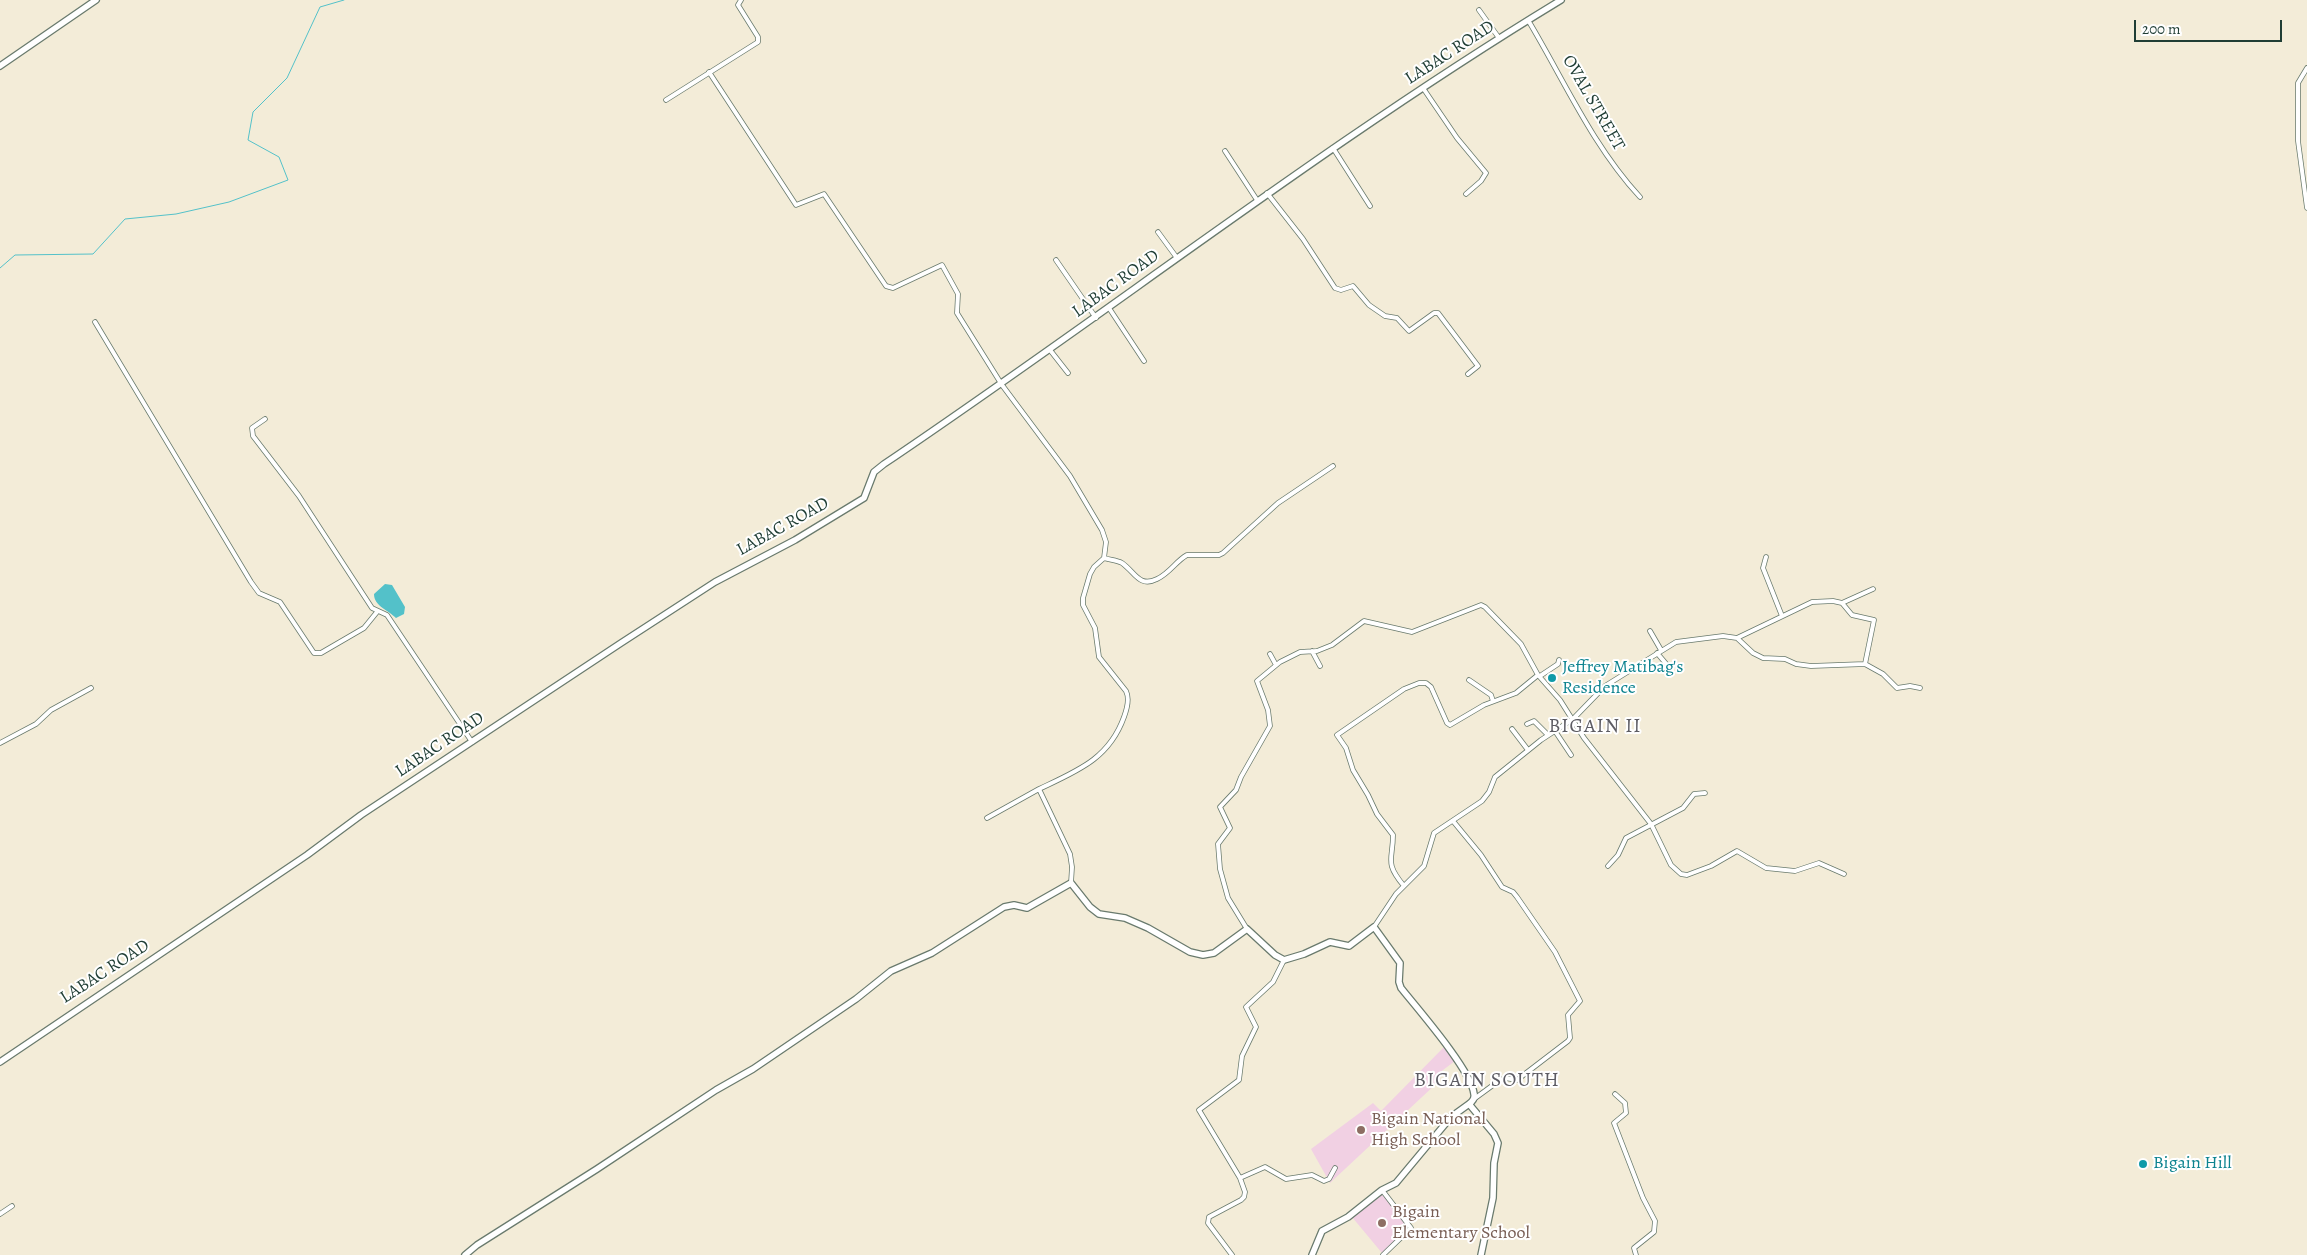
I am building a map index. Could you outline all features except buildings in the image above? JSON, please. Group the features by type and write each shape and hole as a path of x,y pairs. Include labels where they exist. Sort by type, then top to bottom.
{"street":[{"path":"0,66 96,0"},
{"path":"666,100 759,40 738,5 740,0"},
{"name":"LABAC ROAD","path":"0,1062 300,860 361,815 715,582 795,540 864,498 874,472 880,467 1096,318 1267,193 1423,88 1561,0"},
{"path":"1479,10 1500,38"},
{"name":"OVAL STREET","path":"1528,20 1597,140 1619,174 1640,197"},
{"path":"2307,68 2298,84 2298,141 2307,208"},
{"path":"708,72 796,205 824,194 886,286 893,288 942,265 958,294 958,313 1002,384 1070,476 1097,521 1106,542 1104,558 1094,567 1090,574 1083,598 1083,605 1095,628 1098,656 1127,693 1125,715 1115,739 1102,754 988,818"},
{"path":"1423,88 1457,138 1486,174 1466,194"},
{"path":"1333,148 1370,206"},
{"path":"1225,151 1257,200"},
{"path":"1267,193 1303,239 1335,288 1341,290 1353,286 1369,306 1385,316 1397,318 1409,331 1434,313 1438,313 1478,366 1468,374"},
{"path":"1158,232 1177,258"},
{"path":"1056,260 1096,318"},
{"path":"1109,308 1144,361"},
{"path":"95,322 251,582 259,593 280,602 314,653 321,653 364,628 377,612"},
{"path":"1050,350 1068,373"},
{"path":"265,419 252,428 253,436 299,496 372,608 377,612 387,615 472,742"},
{"path":"1104,558 1121,562 1138,580 1146,582 1155,581 1172,570 1187,555 1208,555 1223,552 1278,503 1333,466"},
{"path":"1766,556 1763,568 1782,616"},
{"path":"1844,874 1819,863 1795,871 1766,868 1737,851 1695,872 1687,875 1680,874 1671,865 1651,824 1584,738 1573,720 1539,676 1517,638 1486,606 1481,605 1412,632 1364,622 1332,645 1312,651 1300,652 1276,664 1257,681 1268,710 1270,726 1244,770 1236,790 1220,807 1230,828 1217,848 1220,868 1228,898 1247,928 1275,955 1284,960 1304,954 1330,942 1348,946 1374,928 1396,894 1424,866 1434,833 1482,800 1489,792 1495,777 1548,735 1573,720 1605,686 1679,641 1716,635 1737,638 1818,600 1842,602 1873,590"},
{"path":"1842,602 1852,615 1874,620 1865,664"},
{"path":"1650,631 1659,652 1668,666"},
{"path":"1737,638 1752,653 1763,658 1785,659 1796,664 1810,666 1865,664 1882,674 1897,688 1910,686 1920,688"},
{"path":"1312,651 1320,666"},
{"path":"1270,654 1276,664"},
{"path":"1404,886 1392,866 1390,850 1393,835 1377,814 1354,770 1346,748 1337,735 1392,696 1419,683 1426,683 1432,687 1447,723 1450,725 1493,701 1516,693 1558,664 1559,660"},
{"path":"1469,680 1491,695 1493,701"},
{"path":"0,744 36,724 51,710 91,688"},
{"path":"1527,724 1534,721 1548,735"},
{"path":"1512,728 1528,750"},
{"path":"1555,731 1571,755"},
{"path":"1039,789 1070,854 1072,867 1071,883 1090,907 1099,914 1125,918 1148,928 1190,952 1203,955 1214,953 1247,928"},
{"path":"1608,866 1618,855 1626,838 1683,808 1694,794 1705,794"},
{"path":"1312,1255 1322,1231 1348,1217 1382,1190 1402,1178 1451,1117 1500,1080 1505,1078 1517,1080 1568,1041 1568,1015 1580,1001 1555,952 1517,897 1513,892 1502,887 1481,855 1453,820"},
{"path":"465,1255 477,1245 597,1170 716,1090 753,1069 856,999 891,970 932,953 1004,907 1014,905 1027,908 1071,883"},
{"path":"1374,928 1400,963 1399,982 1401,988 1462,1068 1473,1089 1472,1101 1498,1143 1493,1198 1481,1255"},
{"path":"1232,1255 1208,1222 1210,1217 1244,1197 1245,1192 1240,1178 1199,1110 1239,1080 1244,1050 1256,1027 1246,1007 1273,982 1284,960"},
{"path":"1615,1094 1625,1103 1626,1113 1614,1123 1643,1198 1655,1220 1654,1232 1634,1248 1636,1255"},
{"path":"1240,1178 1265,1167 1286,1179 1312,1175 1324,1181 1329,1179 1335,1168"},
{"path":"1382,1190 1411,1228 1383,1255"},
{"path":"0,1214 12,1206"}],"shaded area":[{"name":"Bigain National High School","path":"1444,1047 1455,1061 1435,1076 1437,1083 1330,1183 1311,1149 1373,1103 1381,1111"},
{"name":"Bigain Elementary School","path":"1383,1194 1411,1230 1382,1253 1352,1217"}],"water":[{"path":"385,584 392,585 405,607 404,614 396,618 376,602 374,594"}],"waterway":[{"path":"0,268 15,255 93,254 125,219 176,214 229,202 288,180 279,157 248,140 253,112 287,78 320,7 344,0"}],"place":[{"name":"Jeffrey Matibag's Residence","path":"1552,678"},
{"name":"Bigain National High School","path":"1361,1130"},
{"name":"Bigain Hill","path":"2143,1164"},
{"name":"Bigain Elementary School","path":"1382,1223"}],"district":[{"name":"BIGAIN II","path":"1595,727"},
{"name":"BIGAIN SOUTH","path":"1487,1081"}]}
